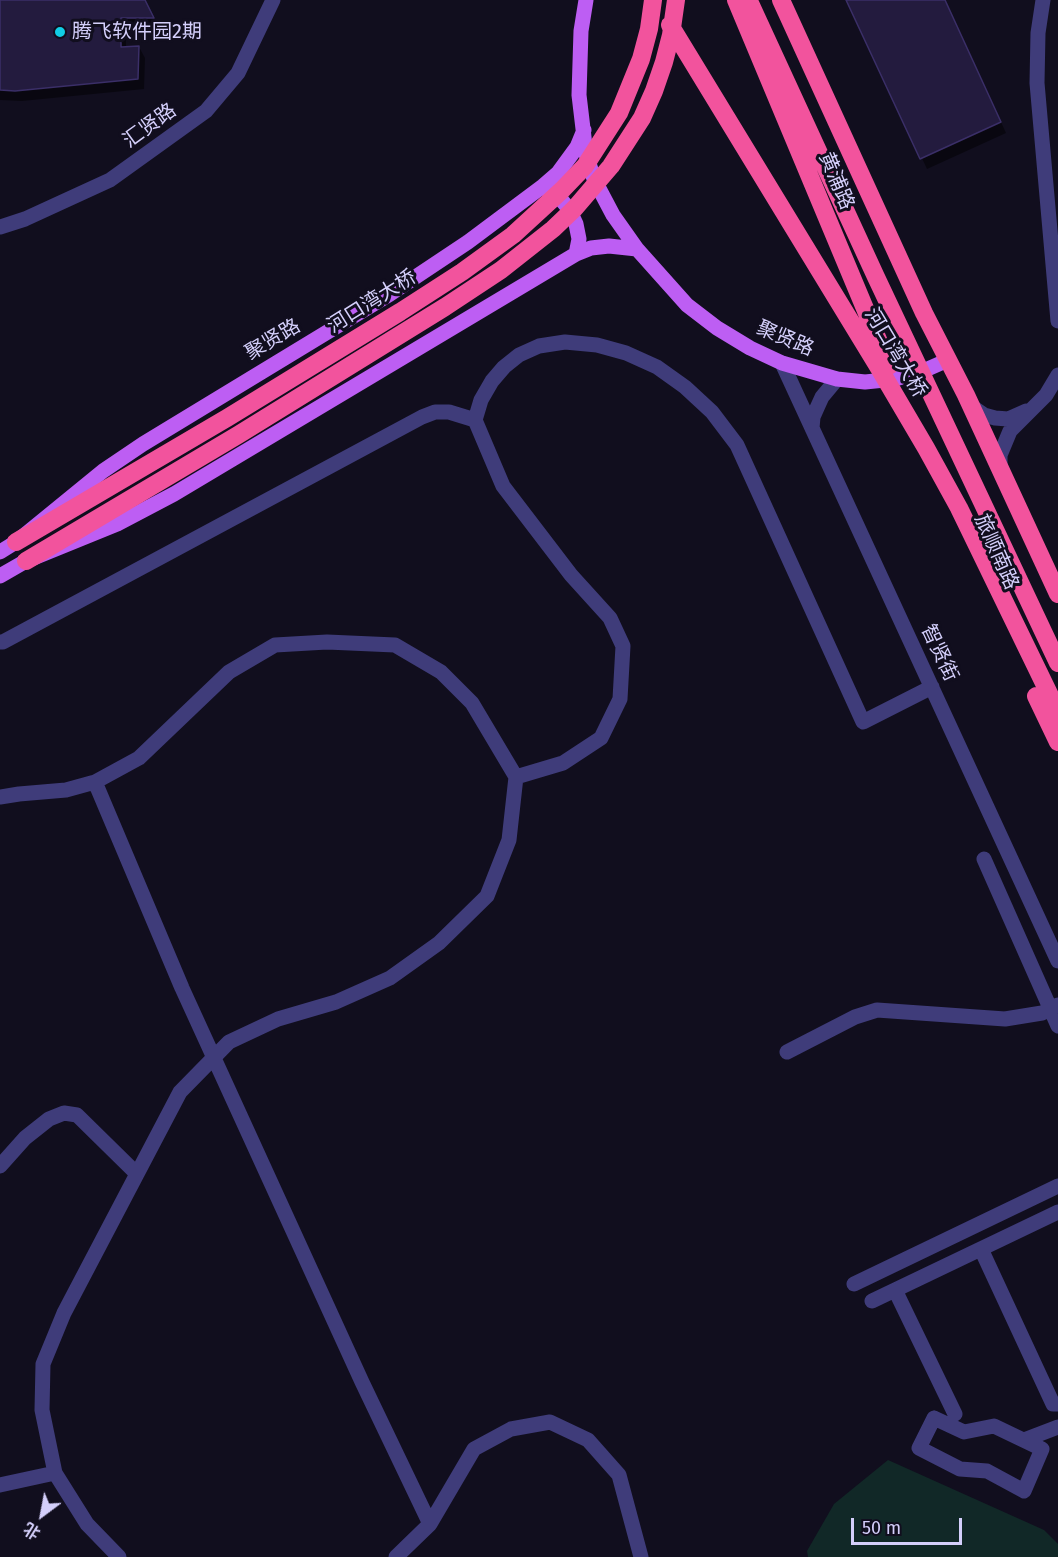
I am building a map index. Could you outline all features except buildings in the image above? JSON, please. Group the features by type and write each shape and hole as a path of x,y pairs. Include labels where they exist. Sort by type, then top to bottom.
{"highway":[{"name":"河口湾大桥","path":"16,542 400,312 462,272 513,235 585,166 603,140 630,89 649,29 655,0"},
{"name":"河口湾大桥","path":"655,0 926,448 959,508 1058,712"},
{"path":"27,561 411,328 476,287 526,251 574,208 612,166 642,118 654,91 671,35 676,0"},
{"name":"黄浦路","path":"736,0 895,379"},
{"name":"河口湾大桥","path":"748,0 1058,663"},
{"name":"黄浦路","path":"781,0 948,360"},
{"name":"旅顺南路","path":"948,360 1058,594"},
{"name":"旅顺南路","path":"895,379 1058,742"}],"main road":[{"name":"聚贤路","path":"586,0 579,62 579,95 586,154 594,179 613,215 637,249 687,305 717,328 750,348 782,363 837,379 865,382 895,379 923,371 948,360"},
{"name":"聚贤路","path":"0,552 16,542 103,471 143,444 390,294 468,242 543,186 569,159 584,130"},
{"path":"543,186 559,197 569,209 579,238 576,254"},
{"path":"0,576 27,561 117,524 174,494 576,254 591,248 609,246 637,249"}],"street":[{"name":"汇贤路","path":"0,227 25,219 110,180 206,111 238,73 273,0"},
{"path":"1043,0 1038,33 1037,83 1058,321"},
{"path":"516,777 563,763 601,738 620,699 623,646 610,618 571,575 503,486 475,420 481,400 492,381 504,367 519,355 540,346 565,342 597,345 626,352 657,367 686,387 712,412 737,446 863,722 932,687"},
{"name":"智贤街","path":"782,363 1058,961"},
{"path":"1000,469 1000,455 1010,431 1046,395 1058,375"},
{"path":"812,428 813,417 822,397 837,379"},
{"path":"971,406 984,415 1008,419 1034,406"},
{"path":"0,642 422,417 435,412 449,412 475,420"},
{"path":"0,797 66,790 95,782 139,758 229,672 275,645 327,642 394,645 441,672 472,703 516,777 509,840 487,896 439,943 390,978 336,1002 278,1019 229,1042 180,1092 64,1313 42,1364 42,1410 55,1473 87,1524 119,1557"},
{"path":"95,782 182,988 362,1382 430,1524"},
{"path":"984,860 1054,1007 1058,1026"},
{"path":"787,1052 855,1017 877,1010 1005,1019 1042,1013 1054,1007"},
{"path":"0,1166 25,1138 49,1119 64,1113 77,1115 137,1174"},
{"path":"854,1284 1058,1186"},
{"path":"872,1301 1058,1212"},
{"path":"981,1249 1053,1404 1058,1404"},
{"path":"895,1290 956,1414"},
{"path":"1024,1440 1042,1449 1024,1491 987,1471 960,1469 919,1448 934,1418 964,1432 994,1426 1024,1440 1058,1427"},
{"path":"396,1557 430,1524 474,1449 511,1428 550,1422 588,1440 619,1475 641,1557"},
{"path":"0,1485 55,1473"}],"green space":[{"path":"888,1460 1044,1530 1058,1544 1058,1557 808,1557 807,1551 834,1504"}],"place":[{"name":"腾飞软件园2期","path":"60,32"}]}
